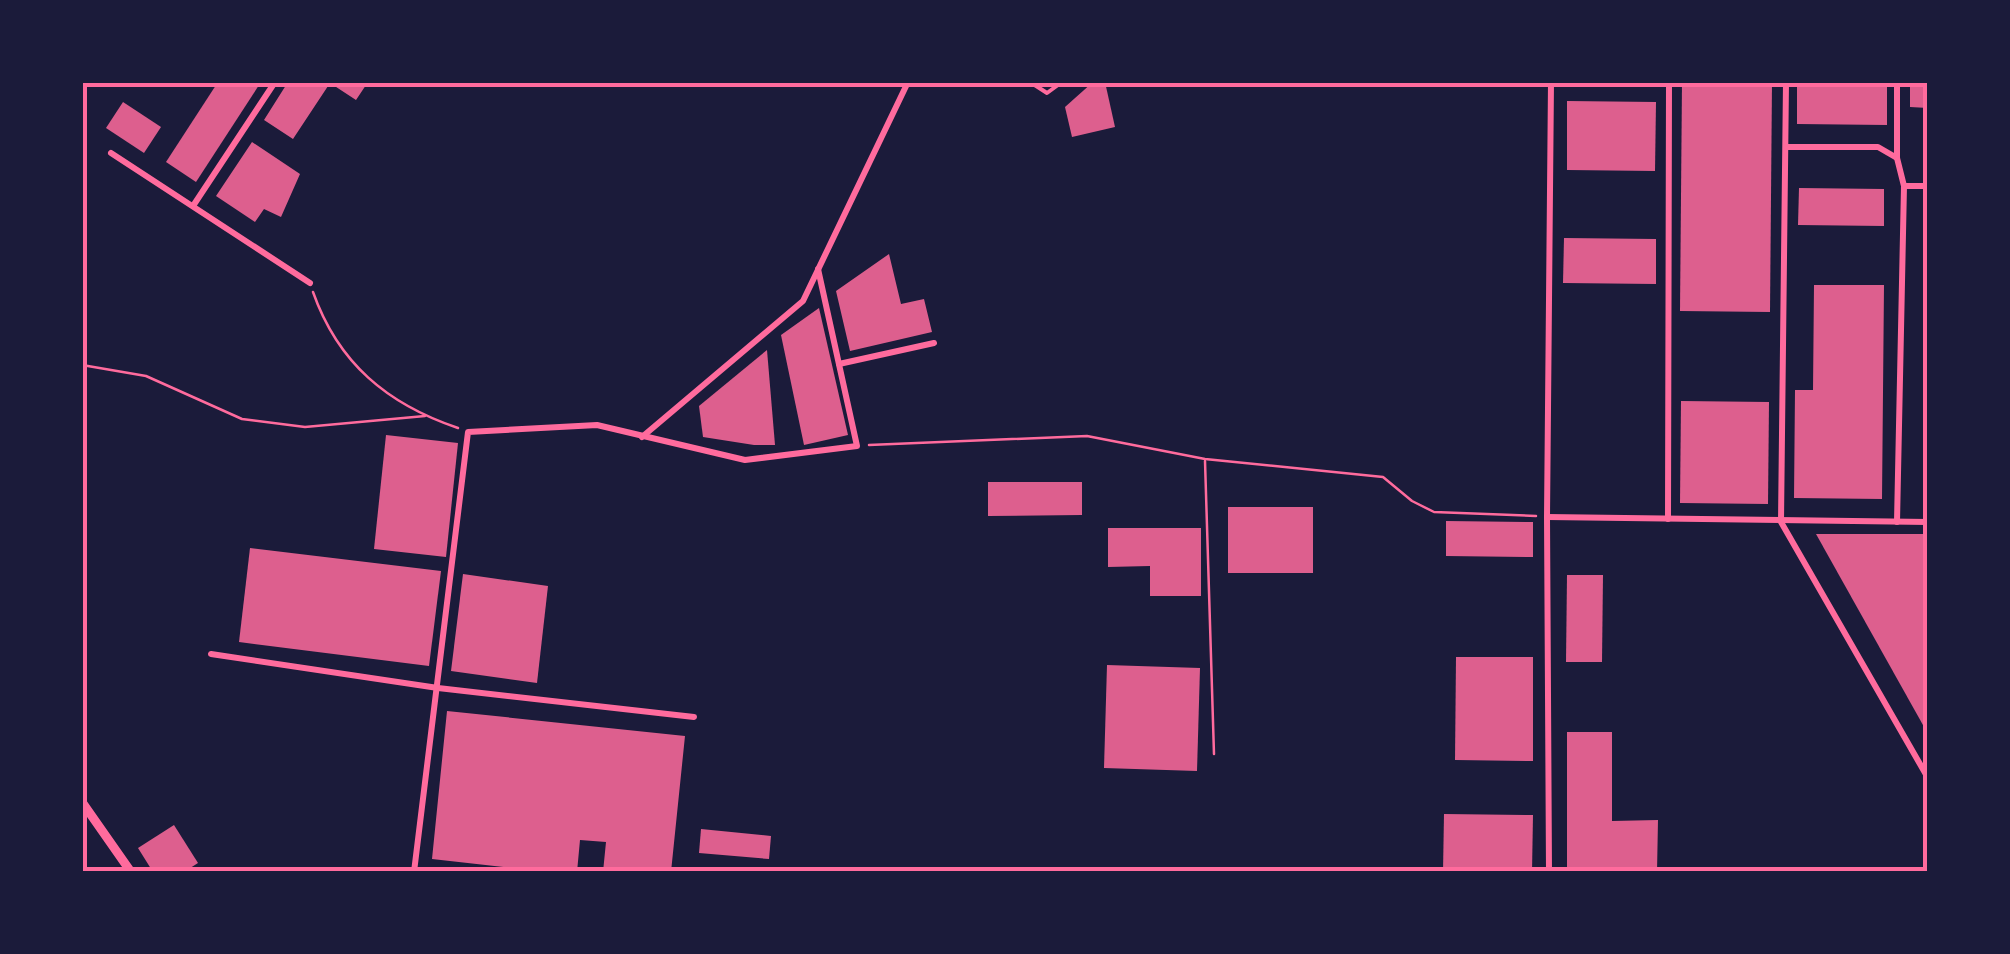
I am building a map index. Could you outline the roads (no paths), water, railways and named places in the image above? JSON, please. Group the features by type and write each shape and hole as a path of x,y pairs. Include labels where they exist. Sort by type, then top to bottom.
{"main road":[{"path":"82,802 131,872"}],"street":[{"path":"193,206 275,82"},
{"path":"642,437 803,301 908,82"},
{"path":"1549,872 1551,82"},
{"path":"1668,519 1669,82"},
{"path":"1786,82 1781,522 1928,778"},
{"path":"1896,82 1896,158 1904,186 1897,522"},
{"path":"1786,147 1878,147 1896,158"},
{"path":"112,153 310,283"},
{"path":"1904,186 1928,186"},
{"path":"414,872 468,432 597,425 745,460 858,446 818,269"},
{"path":"839,364 934,342"},
{"path":"1547,517 1928,522"},
{"path":"211,654 438,688 694,717"}],"lane":[{"path":"1030,82 1046,93 1062,82"}]}
